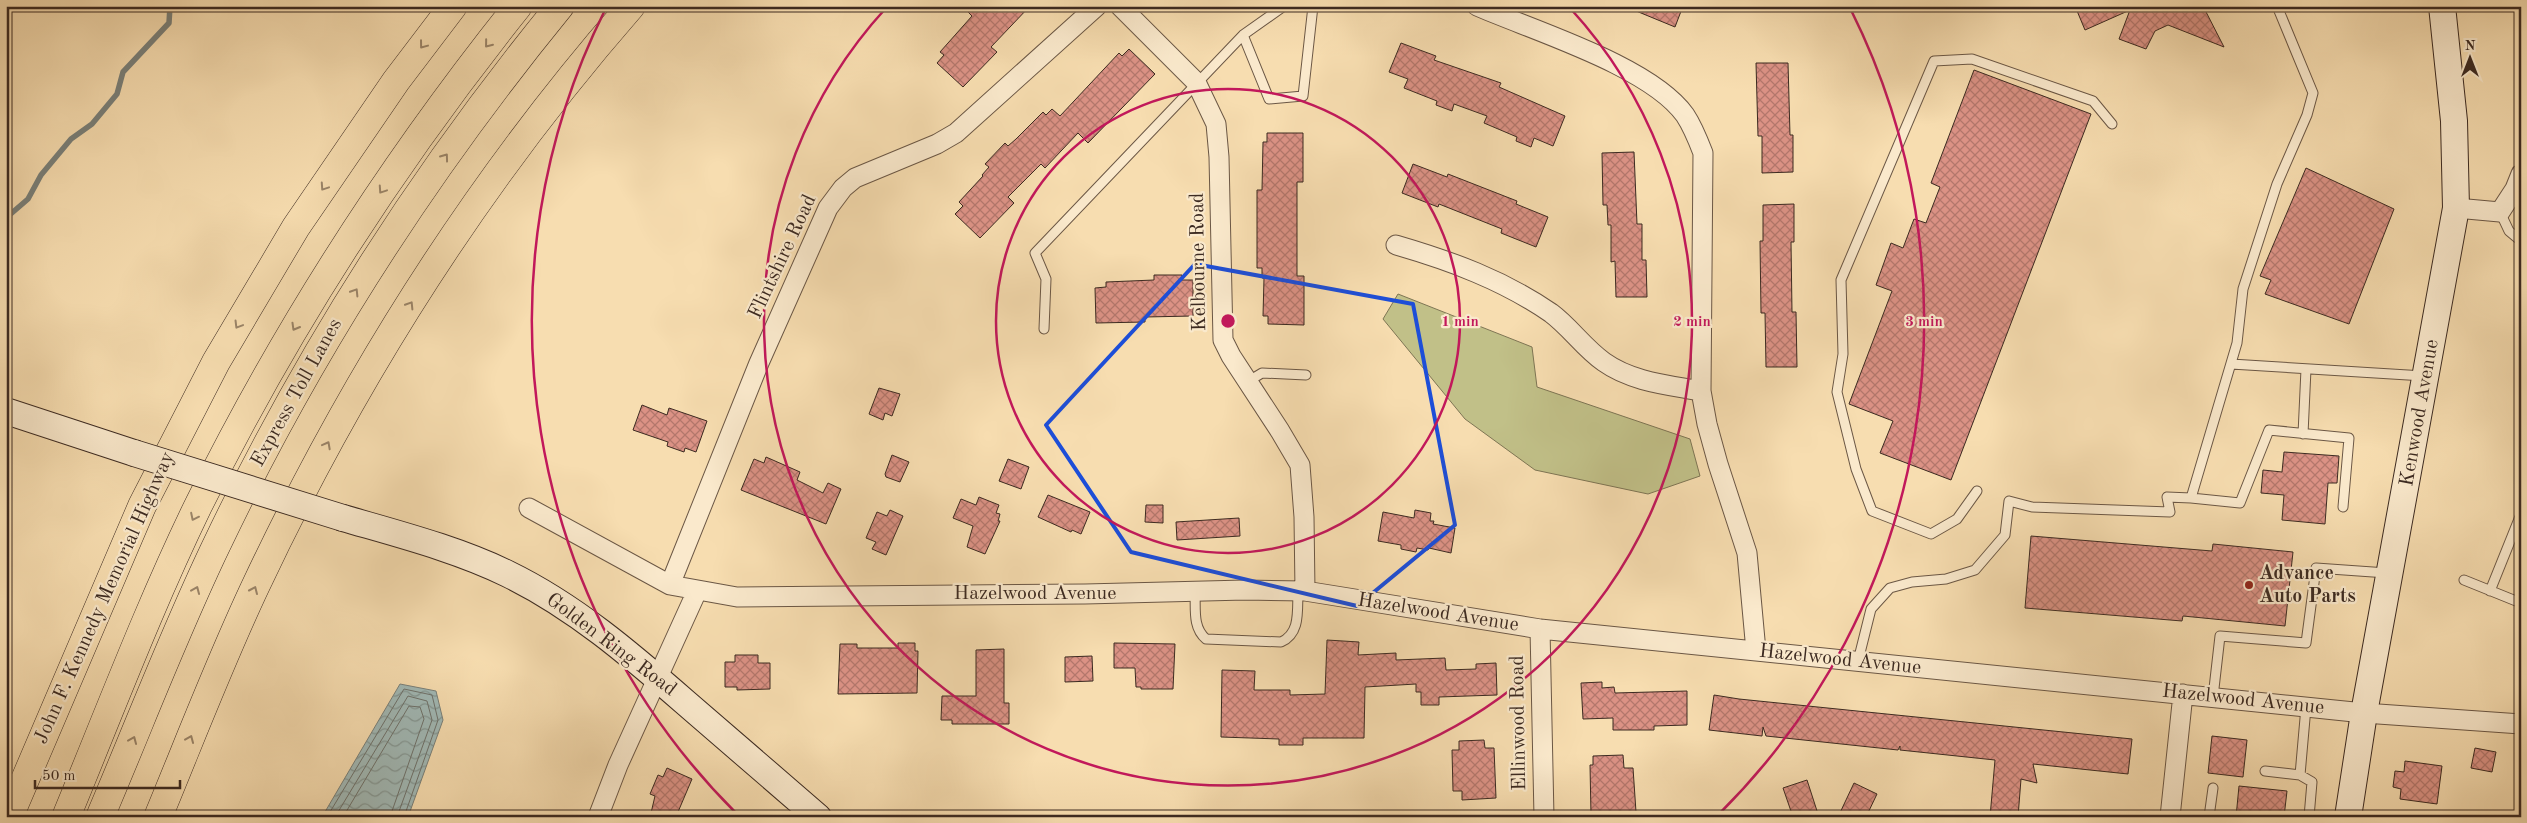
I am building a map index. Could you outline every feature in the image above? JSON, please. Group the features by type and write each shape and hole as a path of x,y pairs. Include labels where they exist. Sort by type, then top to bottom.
{"highway":[{"name":"John F. Kennedy Memorial Highway","path":"9,817 142,506 216,362 296,227 396,81 453,6"},
{"name":"Express Toll Lanes","path":"66,817 184,537 248,411 318,290 360,223 436,113 518,6"},
{"name":"Express Toll Lanes","path":"100,817 216,546 298,388 372,265 426,183 560,6"},
{"path":"158,817 254,588 344,412 411,303 499,172 572,76 631,6"}],"street":[{"name":"Flintshire Road","path":"670,585 759,363 828,208 842,188 855,178 930,147 956,133 1097,6"},
{"name":"Kelbourne Road","path":"1120,6 1196,82 1216,124 1218,137 1223,340 1230,356 1280,430 1300,465 1304,517 1301,591"},
{"path":"1478,6 1597,55 1633,73 1664,95 1684,114 1694,131 1703,153 1701,391 1706,424 1747,553 1756,651"},
{"name":"Kenwood Avenue","path":"2348,817 2364,713 2456,208 2454,121 2442,6"},
{"path":"2456,208 2500,212 2515,189 2521,174"},
{"path":"1396,245 1440,258 1502,283 1553,314 1603,362 1616,369 1636,378 1701,391"},
{"name":"Golden Ring Road","path":"6,411 134,453 419,541 508,574 546,594 583,619 658,678 818,817"},
{"name":"Hazelwood Avenue","path":"529,508 670,585 738,597 1301,591 1540,629 2364,713 2521,724"},
{"path":"598,817 618,765 698,590"},
{"name":"Ellinwood Road","path":"1540,629 1544,817"},
{"path":"2170,817 2183,694"}],"lane":[{"path":"1044,329 1046,279 1034,253 1243,35 1284,6"},
{"path":"1243,35 1269,99 1303,96 1312,6"},
{"path":"2191,498 2237,343 2243,289 2277,184 2307,115 2313,93 2277,6"},
{"path":"1977,491 1957,519 1931,534 1872,511 1856,468 1837,392 1843,354 1840,280 1934,61 1972,59 2093,101 2112,124"},
{"path":"2500,212 2509,231 2521,241"},
{"path":"2231,364 2426,376"},
{"path":"2303,434 2306,369"},
{"path":"1247,382 1262,373 1306,375"},
{"path":"1858,661 1871,609 1890,588 1912,582 1946,579 1975,570 2005,534 2009,501 2032,507 2170,512 2167,497 2240,503 2269,430 2349,438 2343,508"},
{"path":"2490,591 2521,514"},
{"path":"2213,697 2220,636 2306,643 2316,568 2390,574"},
{"path":"2464,580 2521,604"},
{"path":"1195,591 1196,626 1206,639 1281,642 1288,638 1295,630 1301,591"},
{"path":"2300,775 2306,707"},
{"path":"2265,771 2300,775 2312,782 2309,817"},
{"path":"2209,817 2213,788"}],"highlighted area":[{"path":"1195,264 1413,304 1455,525 1357,606 1131,552 1046,425"}],"shaded area":[{"path":"1398,294 1532,347 1537,387 1690,439 1700,476 1648,494 1535,470 1465,419 1383,319"}],"water":[{"path":"400,684 436,691 443,720 408,817 322,817"}],"building":[{"path":"962,6 1030,6 991,47 997,52 963,87 937,63 944,55 940,52 972,16"},
{"path":"1624,6 1683,6 1675,27"},
{"path":"2075,6 2203,6 2224,47 2168,25 2155,31 2146,49 2119,39 2130,10 2085,30"},
{"path":"1401,43 1436,56 1434,60 1501,83 1499,87 1565,116 1553,146 1534,138 1531,147 1516,141 1517,137 1484,123 1487,116 1454,104 1452,111 1436,105 1437,101 1404,88 1408,79 1389,72"},
{"path":"1129,49 1155,74 1088,143 1078,133 1045,168 1041,164 1008,197 1014,203 980,238 955,214 963,206 959,202 989,167 985,164 1005,143 1008,146 1043,112 1046,115 1052,109 1060,116 1119,53 1122,56"},
{"path":"1756,63 1788,63 1790,135 1793,135 1793,172 1762,173 1762,136 1758,136"},
{"path":"1974,70 2091,114 1951,480 1880,453 1893,421 1849,404 1892,291 1876,285 1891,243 1903,248 1914,219 1926,223 1940,187 1931,183"},
{"path":"1267,133 1303,133 1303,182 1297,182 1297,276 1304,276 1304,325 1268,324 1268,316 1263,316 1264,278 1262,278 1262,268 1257,268 1257,190 1262,190 1263,142 1267,142"},
{"path":"1634,152 1637,224 1642,224 1642,260 1646,260 1647,297 1616,297 1615,261 1611,262 1611,225 1608,225 1607,205 1603,205 1602,153"},
{"path":"1413,164 1447,177 1448,174 1517,201 1516,204 1548,217 1536,247 1501,233 1502,229 1439,204 1438,207 1402,193"},
{"path":"2306,168 2394,209 2349,324 2265,294 2271,280 2260,276"},
{"path":"1794,204 1794,242 1791,242 1792,312 1796,312 1797,367 1766,367 1765,313 1761,313 1760,241 1763,241 1763,205"},
{"path":"1154,275 1182,275 1182,280 1193,280 1193,316 1145,317 1145,322 1096,323 1095,288 1106,287 1106,282 1154,280"},
{"path":"879,388 900,394 892,416 885,413 883,420 869,414"},
{"path":"642,405 667,415 669,408 707,421 696,452 685,448 684,452 667,446 668,442 633,430"},
{"path":"2284,452 2339,456 2337,483 2328,483 2325,524 2282,520 2284,495 2261,493 2263,470 2282,472"},
{"path":"892,455 909,462 900,482 886,477 885,474"},
{"path":"766,457 800,472 797,480 823,493 828,483 841,489 826,524 741,490 754,459 764,463"},
{"path":"1008,459 1029,467 1021,489 999,481"},
{"path":"1048,495 1090,512 1081,534 1072,530 1071,532 1038,517"},
{"path":"979,497 999,505 996,513 1000,514 998,521 1000,521 985,554 967,547 973,526 953,518 961,499 976,505"},
{"path":"1146,505 1163,505 1163,523 1145,522"},
{"path":"890,510 903,516 886,555 872,549 876,542 866,538 877,512 887,516"},
{"path":"1415,510 1431,513 1430,521 1434,521 1433,524 1455,528 1451,553 1429,548 1428,550 1417,548 1416,552 1401,549 1401,545 1378,541 1383,512 1414,518"},
{"path":"1239,518 1240,536 1177,540 1176,522"},
{"path":"2031,536 2212,551 2213,544 2293,552 2285,626 2183,616 2182,621 2025,608"},
{"path":"1327,640 1359,642 1358,655 1396,653 1396,660 1445,658 1446,670 1476,669 1476,664 1496,663 1497,695 1439,697 1439,705 1421,705 1421,692 1416,692 1416,684 1365,687 1364,738 1303,738 1303,745 1279,745 1279,739 1221,737 1222,670 1255,671 1254,690 1290,690 1290,695 1325,694"},
{"path":"898,643 915,643 915,651 918,651 917,693 838,694 840,644 857,644 857,648 898,648"},
{"path":"1114,643 1175,644 1173,689 1141,689 1141,687 1136,687 1135,668 1114,668"},
{"path":"1004,649 1004,703 1009,703 1009,724 952,724 952,720 941,720 942,696 976,696 976,650"},
{"path":"735,655 758,655 758,663 770,663 770,689 737,690 737,687 725,687 725,662 735,662"},
{"path":"1092,656 1093,681 1065,682 1065,657"},
{"path":"1602,682 1602,688 1614,687 1615,693 1687,691 1687,725 1654,726 1654,730 1613,730 1613,718 1583,719 1581,683"},
{"path":"1714,695 2132,739 2128,774 2033,764 2037,783 2021,779 2018,817 1990,817 1995,760 1900,750 1900,746 1898,750 1766,736 1763,727 1762,736 1709,730"},
{"path":"2212,736 2247,740 2243,777 2208,773"},
{"path":"1484,740 1485,748 1494,748 1496,798 1462,800 1462,791 1453,791 1452,750 1459,750 1459,741"},
{"path":"2475,748 2496,752 2492,772 2471,768"},
{"path":"1623,755 1624,768 1633,768 1636,812 1591,815 1590,765 1593,765 1593,756"},
{"path":"2405,761 2442,766 2437,804 2400,799 2401,789 2393,787 2395,771 2404,772"},
{"path":"667,768 692,779 674,817 659,817 651,813 655,796 650,794 658,775 663,777"},
{"path":"1807,780 1818,814 1809,817 1793,817 1783,788"},
{"path":"1854,783 1877,794 1866,817 1838,817"},
{"path":"2239,786 2287,791 2284,817 2236,817"}],"waterway":[{"path":"6,218 28,199 41,175 71,139 92,124 117,94 123,72 169,23 170,6"}],"place":[{"name":"Advance Auto Parts","path":"2249,585"}]}
